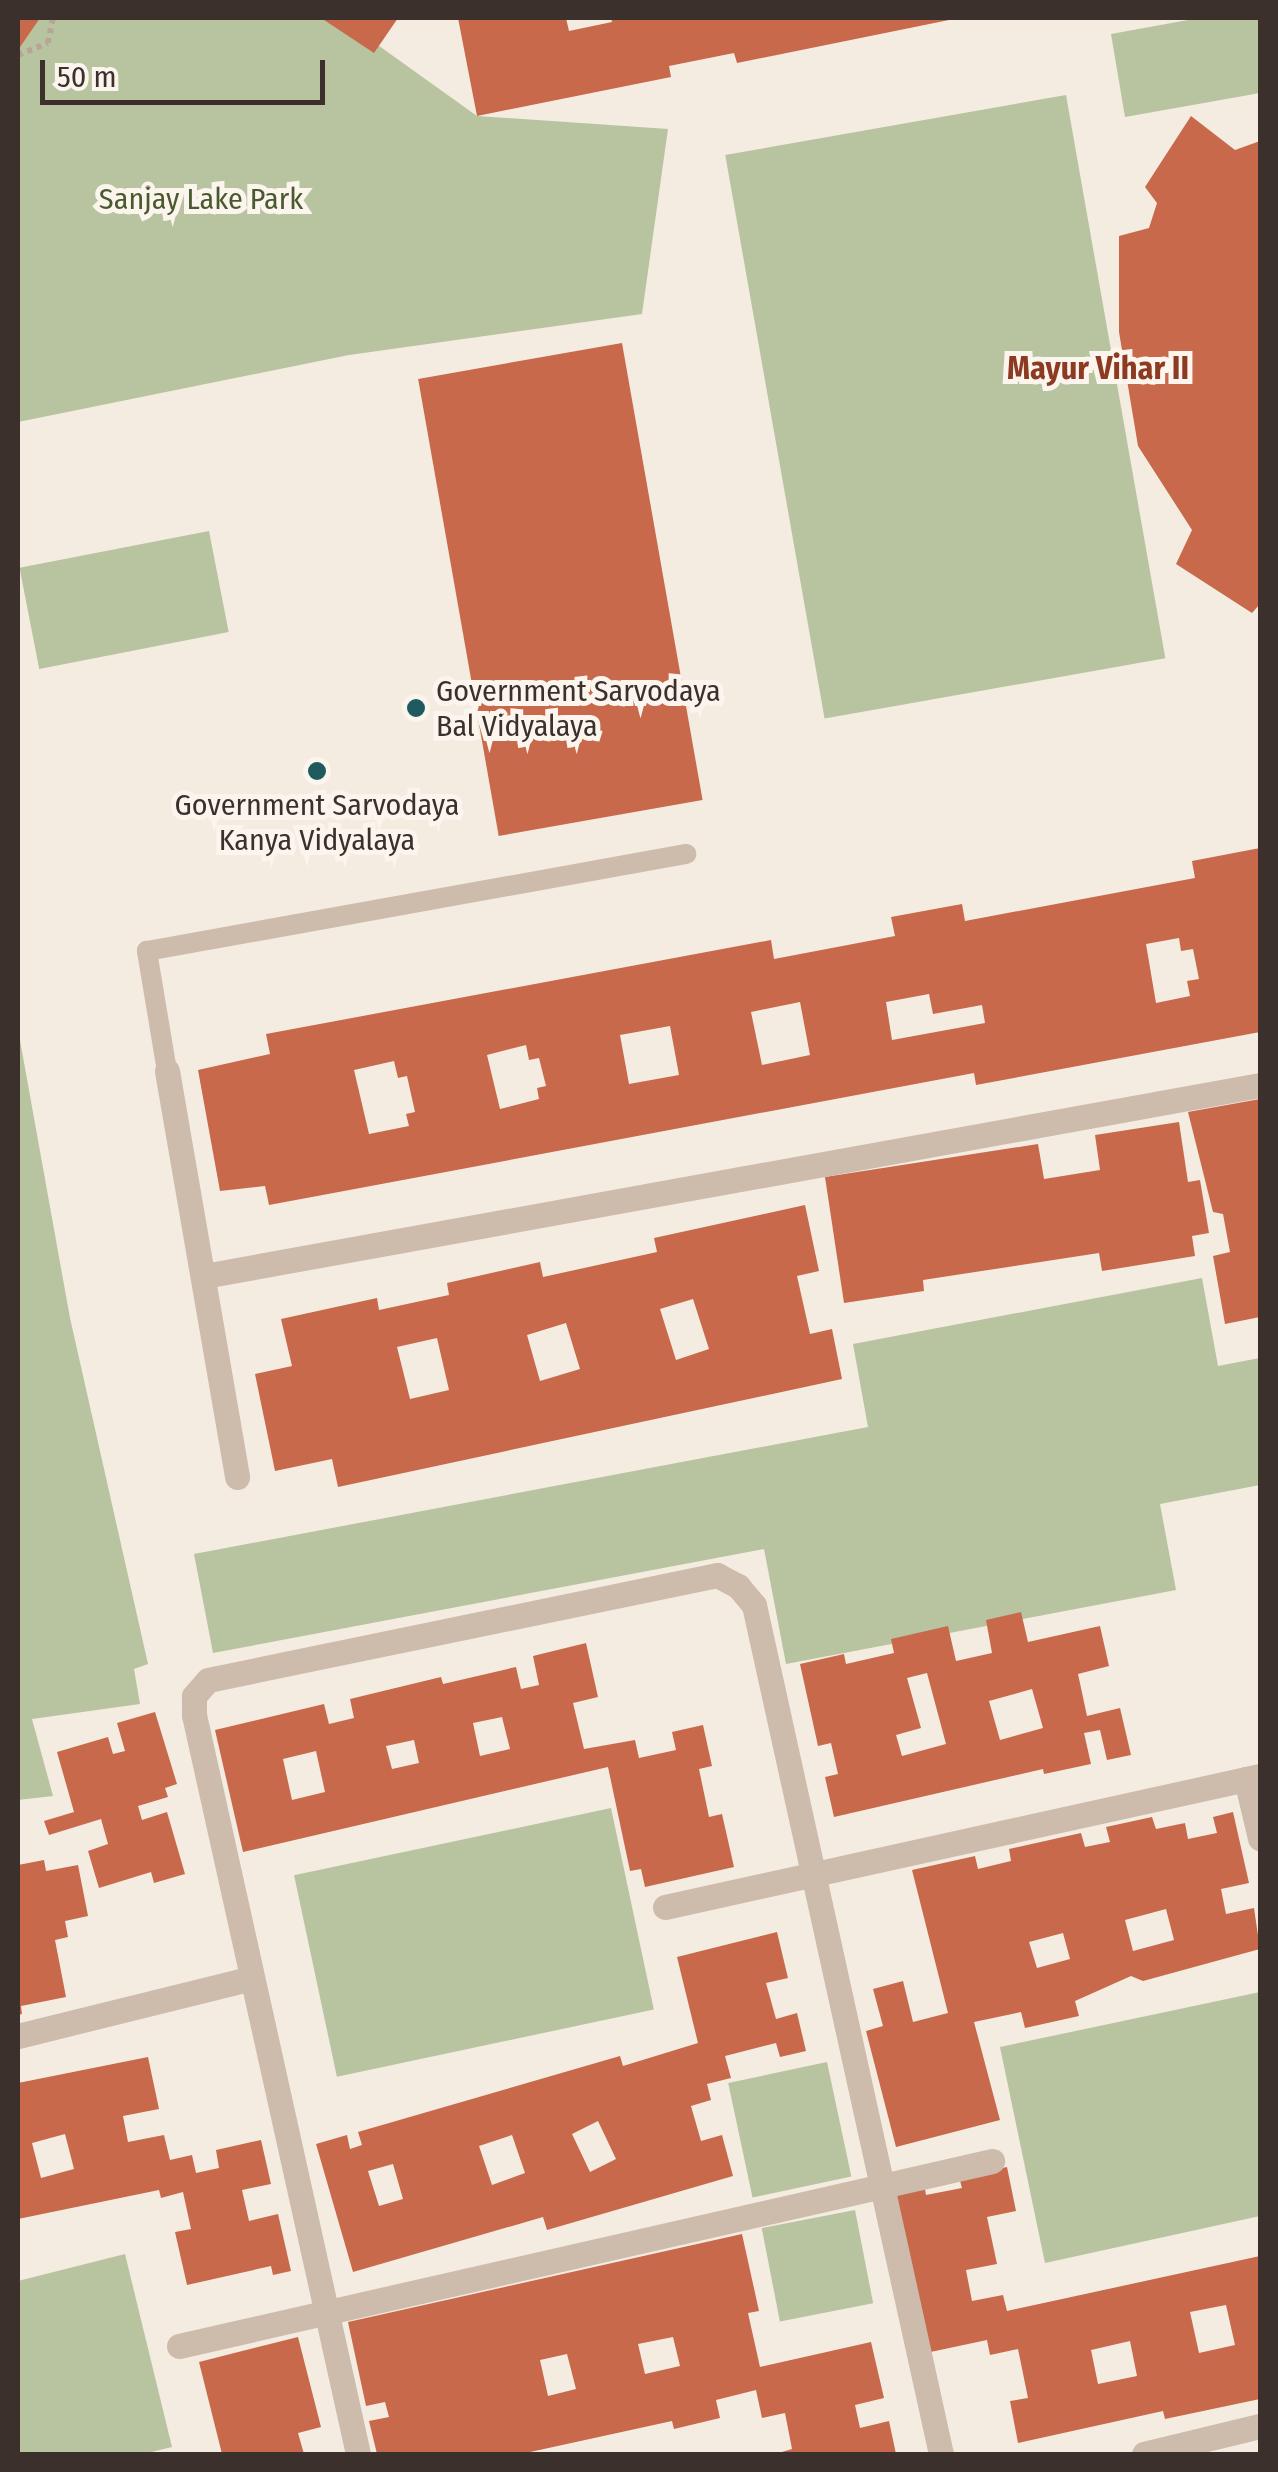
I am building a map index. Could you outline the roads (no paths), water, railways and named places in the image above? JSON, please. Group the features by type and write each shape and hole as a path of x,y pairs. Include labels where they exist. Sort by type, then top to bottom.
{"street":[{"path":"167,1071 237,1477"},
{"path":"204,1276 1260,1085"},
{"path":"358,2454 194,1715 194,1696 208,1680 716,1575 738,1586 754,1605 941,2454"},
{"path":"665,1907 1253,1777 1260,1838"},
{"path":"18,2036 252,1978"},
{"path":"179,2346 992,2160"},
{"path":"1144,2454 1260,2426"}],"lane":[{"path":"167,1071 146,952 686,854"}],"place":[{"name":"Government Sarvodaya Bal Vidyalaya","path":"416,708"},
{"name":"Government Sarvodaya Kanya Vidyalaya","path":"317,771"}],"district":[{"name":"Mayur Vihar II","path":"1098,368"}],"park label":[{"name":"Sanjay Lake Park","path":"201,199"}]}
